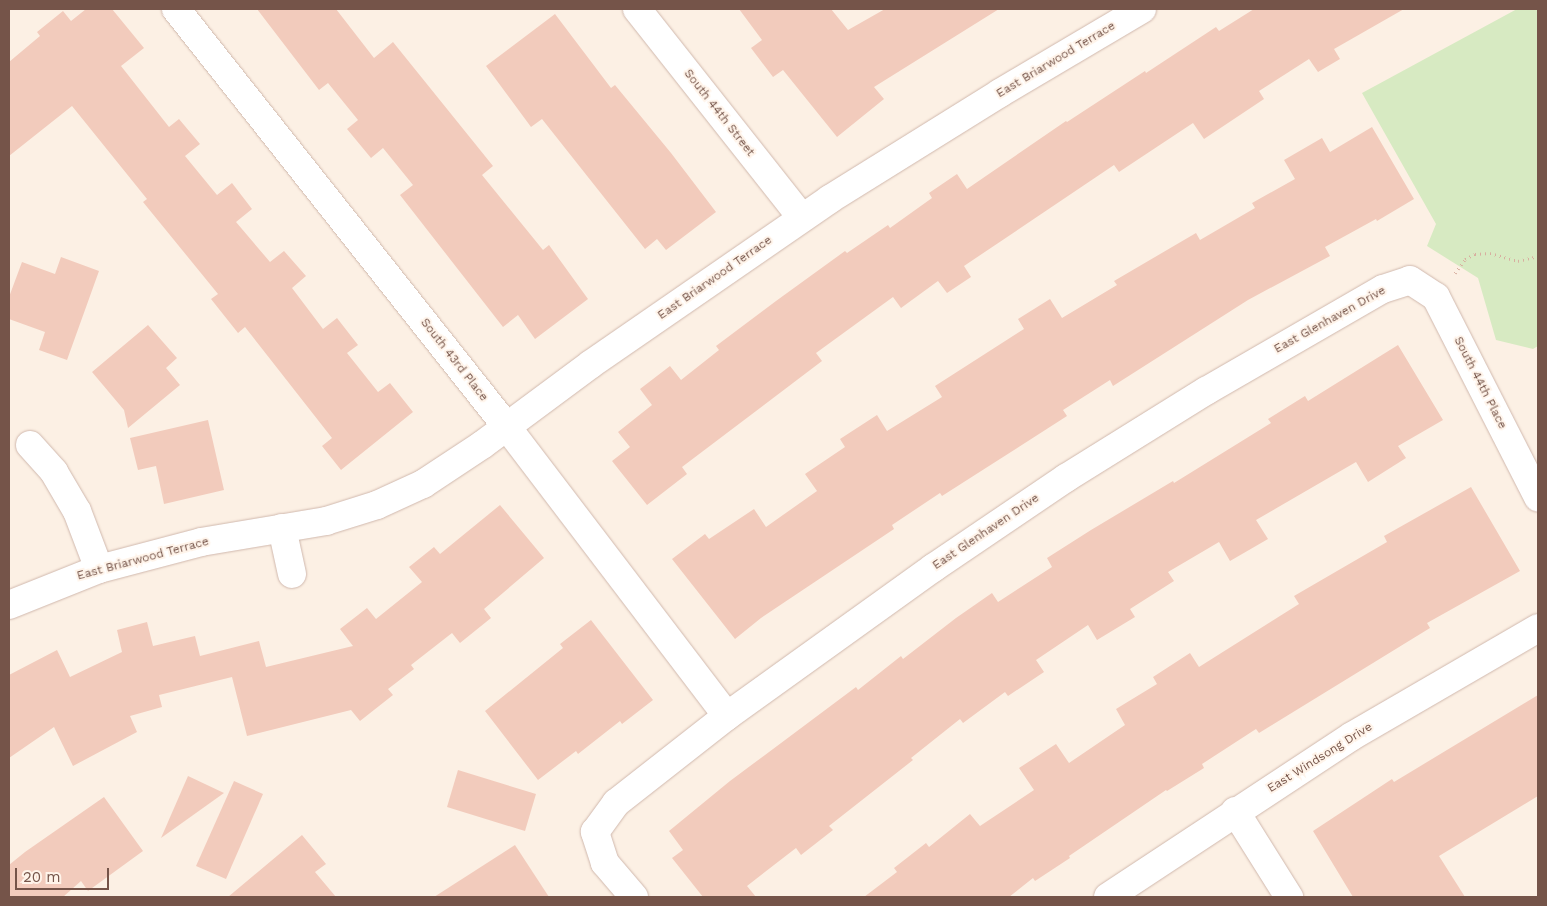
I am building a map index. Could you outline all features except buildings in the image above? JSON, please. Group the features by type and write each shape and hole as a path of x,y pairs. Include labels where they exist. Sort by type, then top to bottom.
{"street":[{"name":"South 43rd Place","path":"176,9 506,427 726,716"},
{"name":"South 44th Street","path":"637,9 802,218"},
{"name":"East Briarwood Terrace","path":"9,605 99,569 201,542 326,520 377,505 423,484 802,218 1000,93 1142,9"},
{"name":"South 44th Place","path":"1410,280 1436,297 1538,497"},
{"name":"East Glenhaven Drive","path":"634,897 604,863 595,832 616,803 726,716 933,568 1066,478 1232,376 1383,289 1410,280"},
{"path":"30,445 54,472 77,511 99,569"},
{"path":"282,528 292,574"},
{"name":"East Windsong Drive","path":"1108,897 1352,736 1538,628"},
{"path":"1236,811 1288,897"}],"path":[{"path":"1436,297 1465,259 1476,254 1490,253 1518,261 1538,256"}],"green space":[{"path":"1517,9 1538,9 1538,346 1533,349 1496,340 1478,278 1427,246 1436,224 1362,93"}]}
